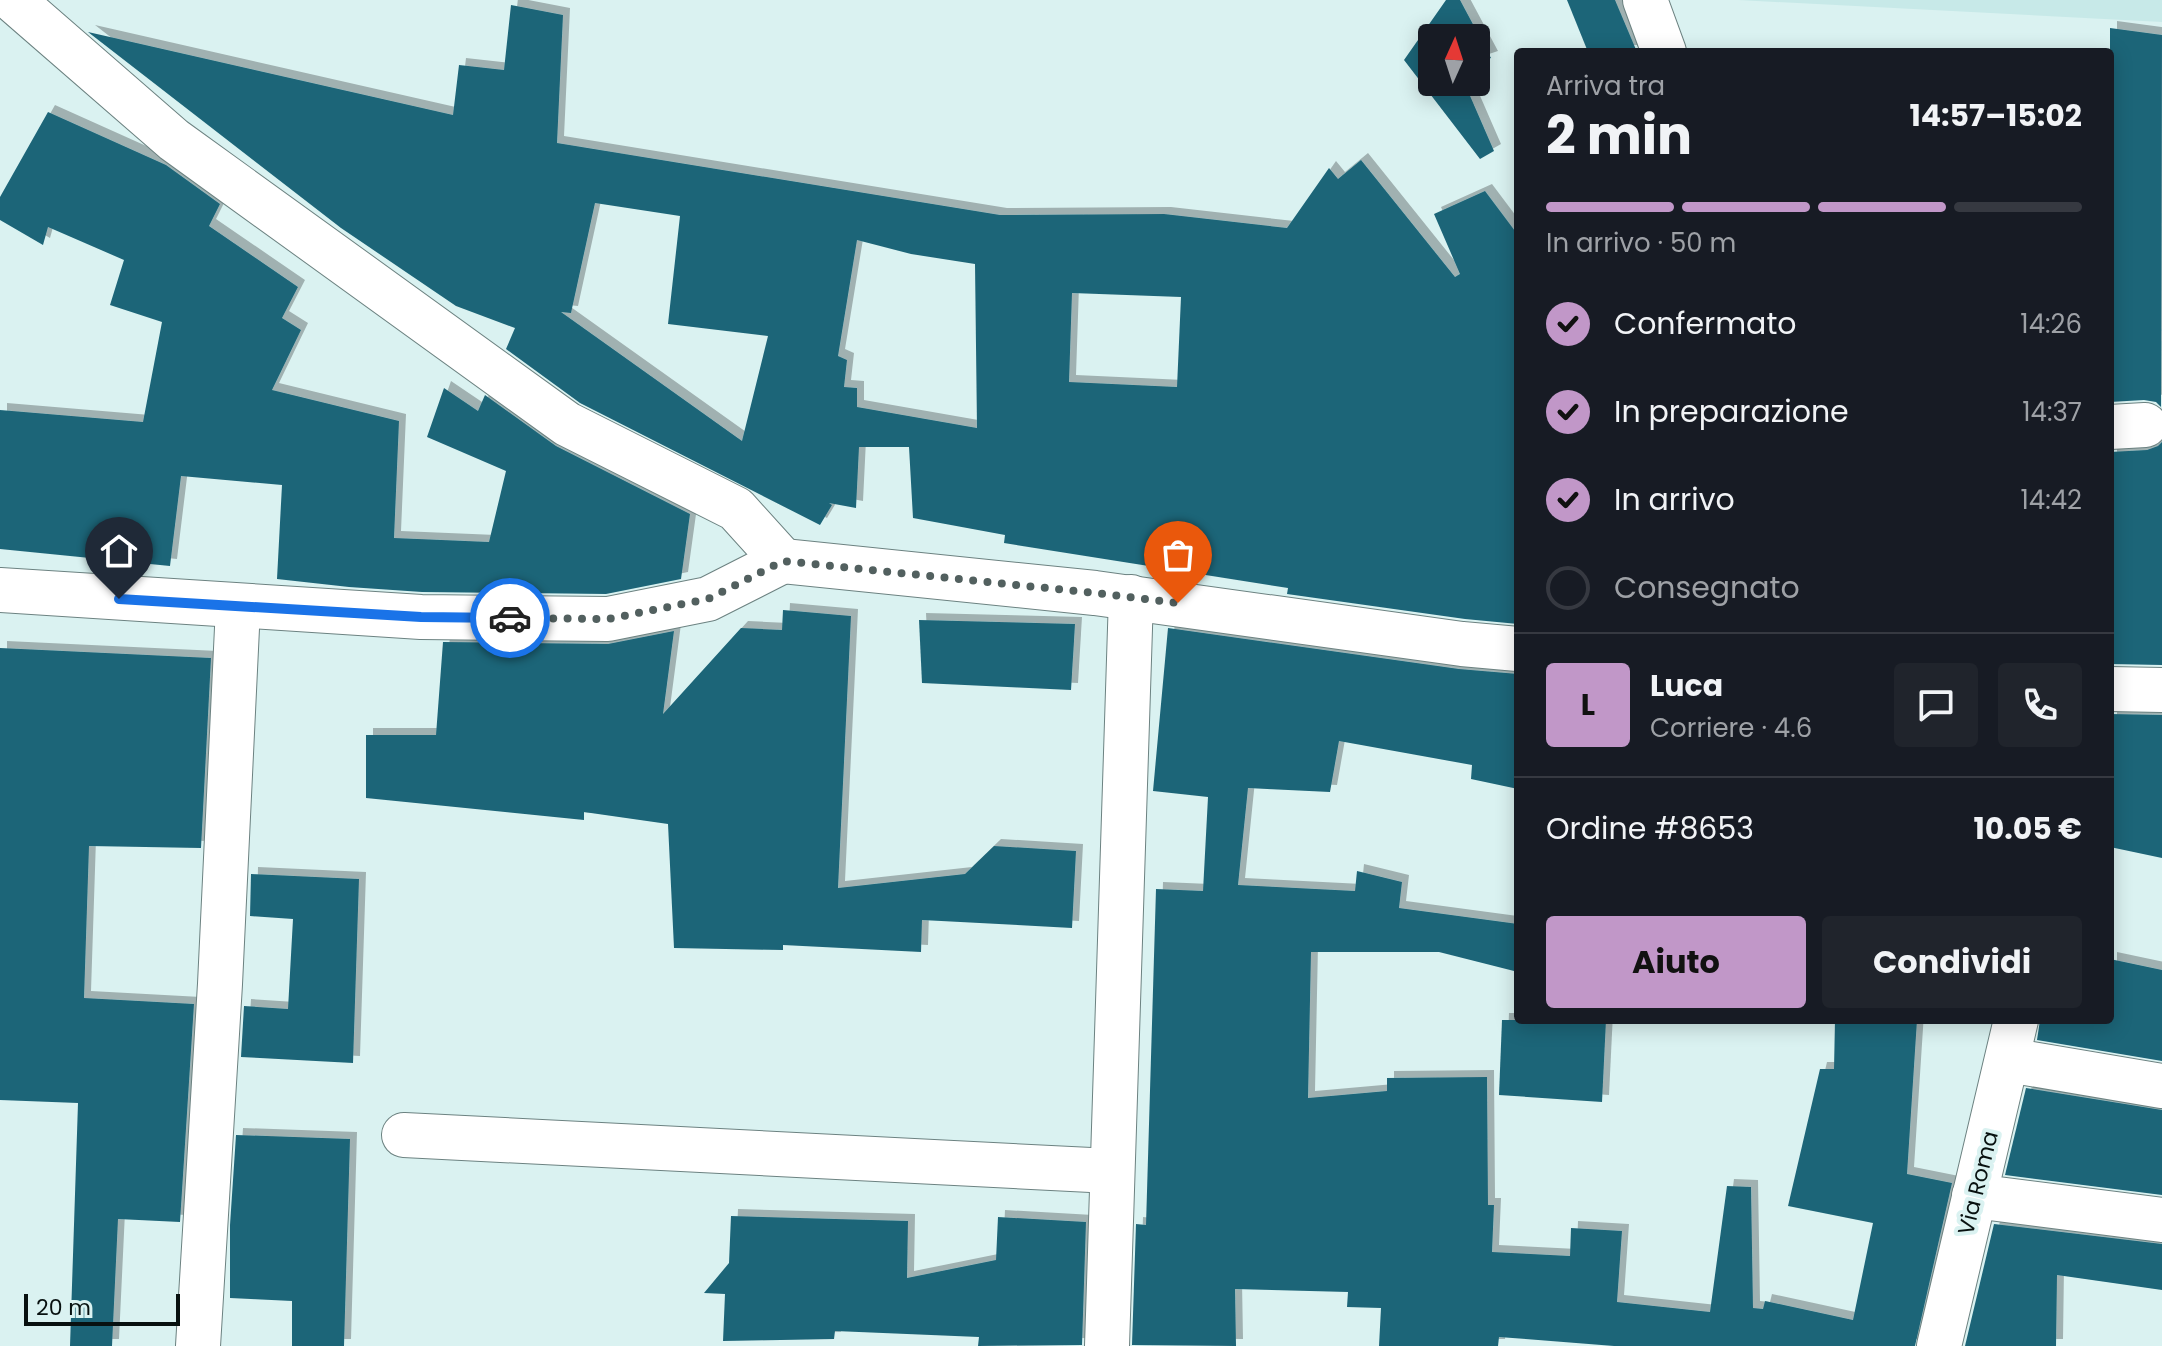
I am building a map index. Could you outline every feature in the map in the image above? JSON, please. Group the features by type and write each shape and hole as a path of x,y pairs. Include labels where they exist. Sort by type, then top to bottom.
{"street":[{"path":"13,0 186,149 567,424 736,509 783,561"},
{"path":"1645,0 1663,48"},
{"path":"0,590 421,617 608,619 708,599 783,561 1131,597 1514,649"},
{"path":"1107,1346 1131,597"},
{"path":"198,1346 220,984 238,607"},
{"path":"2114,689 2162,690"},
{"path":"2012,1040 2162,1086"},
{"name":"Via Roma","path":"1939,1346 2012,1040"},
{"path":"404,1135 1111,1171"},
{"path":"1974,1196 2162,1220"}],"shaded area":[{"path":"1738,0 2162,0 2162,22"}],"building":[{"path":"1446,0 1460,0 1473,24 1429,24"},
{"path":"1567,0 1615,0 1635,48 1586,48"},
{"path":"511,5 563,15 557,143 1000,215 1164,214 1287,228 1329,168 1338,179 1361,160 1455,277 1460,274 1434,214 1485,191 1514,230 1514,624 1287,594 1288,588 1004,543 1005,535 913,518 909,447 859,447 856,508 829,503 832,505 820,525 580,403 506,349 515,328 456,306 341,228 88,32 453,115 459,65 504,70","holes":["595,203 680,216 668,324 768,336 742,441 561,312 571,313","857,240 911,254 975,264 977,428 857,407 857,388 844,387 847,360 838,356","1072,293 1181,297 1177,387 1069,382"]},
{"path":"2110,28 2162,35 2161,407 2156,402 2144,400 2114,402 2114,48 2110,48"},
{"path":"1418,40 1418,78 1404,60"},
{"path":"1432,96 1470,96 1494,151 1480,159"},
{"path":"48,112 166,165 220,204 209,226 298,287 282,318 301,330 272,390 399,421 394,538 489,542 506,471 427,437 444,388 478,411 485,395 556,446 690,514 681,579 606,594 422,592 277,579 282,485 181,476 170,566 0,549 0,410 143,422 162,322 110,305 124,260 48,227 43,245 0,220 0,197"},
{"path":"2162,442 2162,665 2114,664 2114,452 2147,450"},
{"path":"783,610 851,616 838,888 965,874 994,846 1076,851 1072,928 922,920 921,952 783,945 783,950 674,948 668,824 584,812 584,820 366,798 366,735 436,735 443,642 608,644 674,631 663,714 741,628 782,630"},
{"path":"919,620 1075,624 1071,690 922,683"},
{"path":"1168,628 1459,669 1514,674 1514,788 1471,779 1472,765 1339,741 1330,792 1248,788 1238,885 1355,891 1357,871 1402,882 1399,908 1514,923 1514,971 1439,952 1311,952 1308,1098 1387,1091 1387,1078 1487,1077 1488,1205 1494,1205 1492,1252 1570,1256 1571,1228 1622,1231 1617,1302 1710,1312 1727,1186 1751,1187 1753,1308 1763,1309 1765,1301 1853,1320 1873,1223 1788,1206 1820,1069 1834,1069 1835,1024 1917,1024 1907,1174 1952,1183 1915,1346 1614,1346 1499,1337 1498,1346 1379,1346 1381,1308 1347,1307 1348,1292 1235,1289 1236,1346 1132,1345 1136,1224 1146,1225 1156,889 1203,891 1208,797 1153,791"},
{"path":"0,648 211,658 201,848 89,846 84,998 194,1004 180,1222 118,1219 112,1346 70,1346 78,1103 0,1100"},
{"path":"2114,714 2162,715 2162,858 2114,848"},
{"path":"251,874 359,879 353,1063 241,1057 244,1006 288,1009 293,919 250,916"},
{"path":"2114,960 2162,970 2162,1061 2037,1040 2039,1024 2114,1024"},
{"path":"1502,1020 1514,1020 1514,1024 1606,1024 1602,1102 1499,1095"},
{"path":"2026,1088 2162,1110 2162,1195 2005,1175"},
{"path":"236,1135 350,1139 344,1346 292,1346 292,1301 230,1298 230,1225"},
{"path":"731,1216 908,1221 907,1278 996,1260 998,1217 1086,1222 1082,1345 978,1346 979,1337 835,1331 834,1339 723,1341 725,1294 704,1293 729,1263"},
{"path":"1994,1224 2162,1244 2162,1290 2057,1275 2056,1346 1965,1346"}],"way so far":[{"path":"510,618 608,619 708,599 783,561 1178,603"}],"route":[{"path":"119,599 421,617 510,618"}]}
